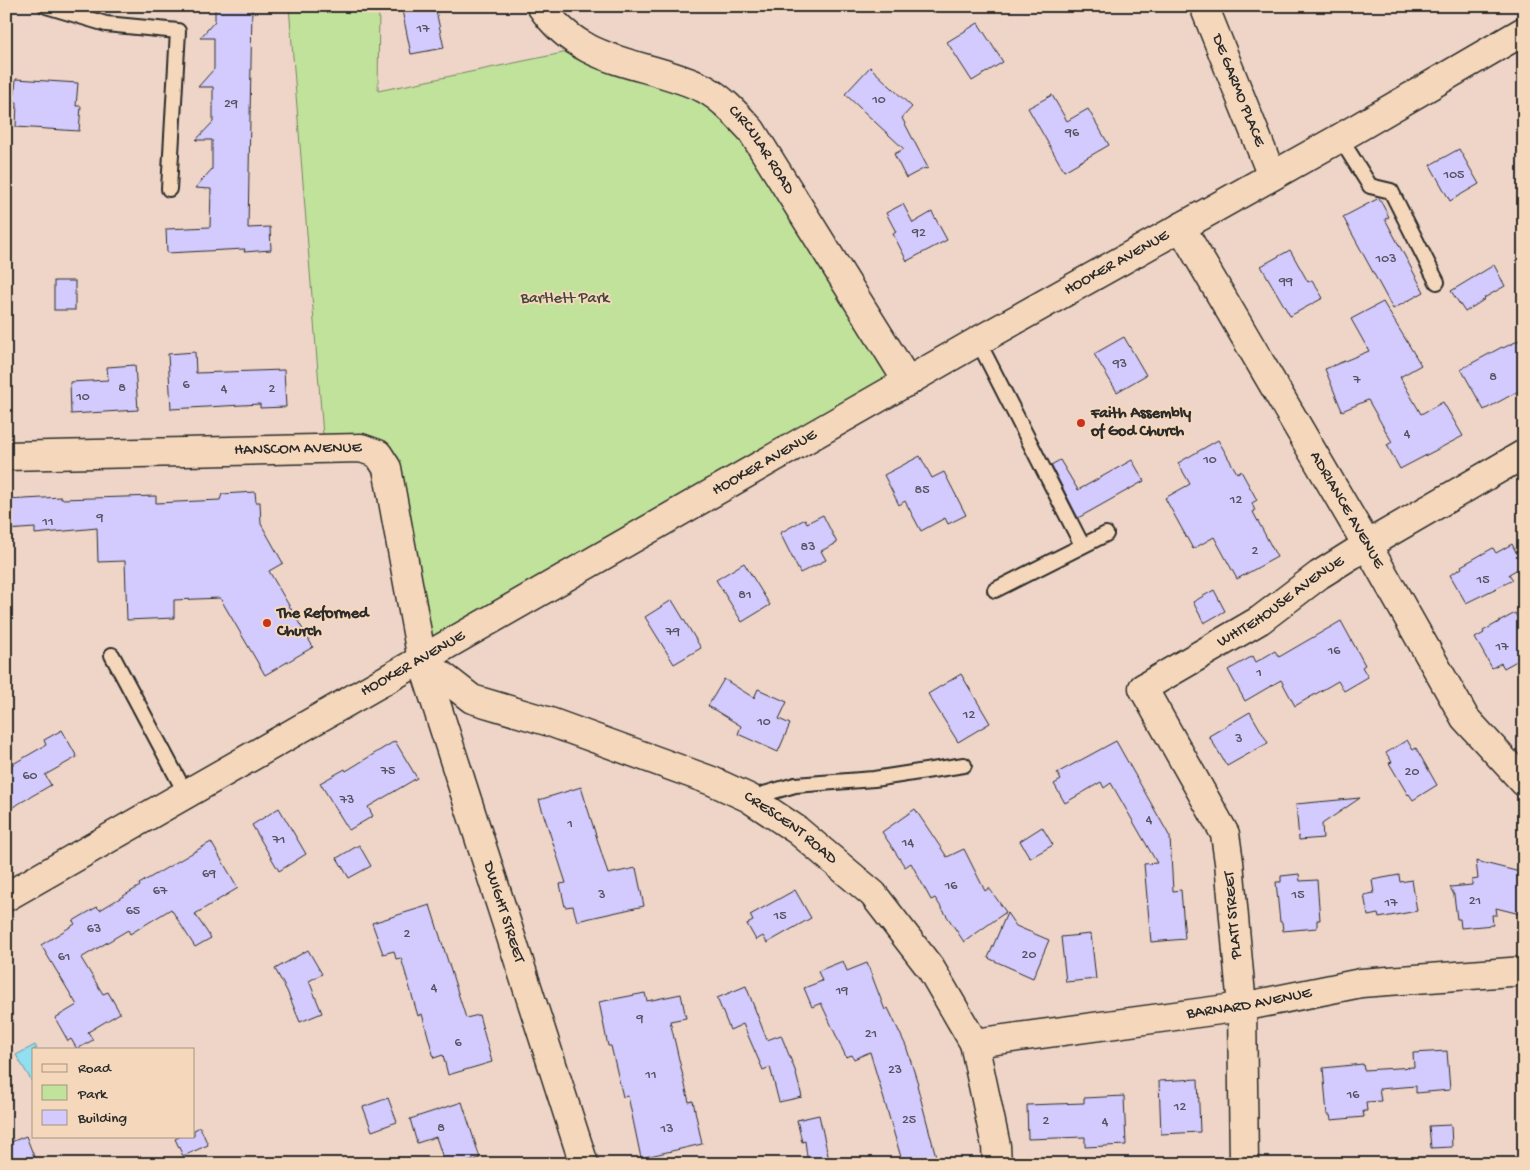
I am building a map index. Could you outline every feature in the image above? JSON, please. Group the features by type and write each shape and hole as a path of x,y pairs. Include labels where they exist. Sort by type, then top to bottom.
{"street":[{"name":"CIRCULAR ROAD","path":"541,6 548,17 569,37 600,55 672,77 706,90 732,108 751,130 908,382"},
{"name":"DE GARMO PLACE","path":"1204,6 1272,176"},
{"name":"HOOKER AVENUE","path":"6,897 978,342 1340,138 1524,31"},
{"name":"ADRIANCE AVENUE","path":"1181,227 1367,545 1465,718 1524,782"},
{"name":"HANSCOM AVENUE","path":"6,456 361,448 378,454 387,468 422,660"},
{"name":"WHITEHOUSE AVENUE","path":"1143,688 1260,620 1319,575 1367,545 1524,454"},
{"name":"CRESCENT ROAD","path":"422,660 472,699 550,722 712,781 749,798 797,830 873,894 931,968 974,1043 996,1146 997,1164"},
{"name":"DWIGHT STREET","path":"422,660 584,1164"},
{"name":"PLATT STREET","path":"1143,688 1225,834 1242,1007 1244,1164"},
{"name":"BARNARD AVENUE","path":"974,1043 1242,1007 1361,983 1524,971"}],"lane":[{"path":"46,6 106,24 178,32 169,189"},
{"path":"1340,138 1370,186 1391,191 1438,282"},
{"path":"978,342 1082,545"},
{"path":"995,590 1106,534"},
{"path":"112,655 186,794"},
{"path":"749,798 795,785 874,778 964,765"}],"green space":[{"name":"Bartlett Park","path":"289,6 379,6 378,91 587,48 720,100 908,382 422,660 387,468 324,448"}],"water":[{"path":"35,1045 36,1048 32,1048 32,1082 16,1055"}],"building":[{"path":"420,6 435,6 444,48 411,54 402,10"},
{"path":"215,7 252,8 248,228 270,227 271,250 244,252 245,249 167,253 166,229 210,227 211,189 195,188 212,169 212,140 196,140 213,122 213,87 198,87 214,69 214,38 200,38 215,21"},
{"path":"978,23 1003,62 972,81 947,42"},
{"path":"870,67 912,107 902,118 928,168 906,178 894,154 904,149 845,94"},
{"path":"16,79 78,83 76,106 81,106 79,131 16,127 17,102 14,102"},
{"path":"1052,95 1067,121 1088,109 1109,145 1064,171 1028,108"},
{"path":"1459,149 1479,184 1450,201 1430,165"},
{"path":"1379,198 1389,217 1385,219 1424,292 1393,309 1343,217"},
{"path":"903,204 913,223 932,212 947,240 907,261 893,234 896,232 886,213"},
{"path":"1290,250 1308,282 1312,280 1323,298 1290,316 1261,266"},
{"path":"1494,265 1505,286 1465,312 1451,291"},
{"path":"54,281 75,281 75,310 54,310"},
{"path":"1383,302 1421,365 1400,377 1421,414 1443,402 1463,436 1400,469 1387,445 1392,442 1368,400 1342,411 1325,369 1369,351 1351,319"},
{"path":"1124,337 1146,375 1117,392 1094,354"},
{"path":"1524,338 1524,388 1484,410 1461,369 1502,347"},
{"path":"195,352 196,373 284,370 286,407 260,408 260,404 171,409 168,354"},
{"path":"135,365 138,410 71,414 70,382 108,380 107,367"},
{"path":"1218,440 1237,473 1241,471 1257,500 1252,503 1255,511 1253,512 1277,557 1237,579 1214,537 1193,549 1165,498 1190,484 1178,463"},
{"path":"920,456 932,478 944,472 966,515 948,524 945,518 921,531 905,501 899,505 884,475"},
{"path":"1060,460 1078,490 1132,460 1144,481 1078,518 1051,465"},
{"path":"255,492 256,502 260,502 261,524 283,563 269,571 313,647 265,675 220,598 174,600 174,618 127,620 125,561 98,562 97,528 35,534 35,528 6,530 6,500 61,497 61,499 156,496 156,503 220,500 222,494"},
{"path":"823,515 837,543 821,551 826,560 800,573 780,533 805,519 807,523"},
{"path":"1512,544 1523,566 1509,574 1513,580 1466,603 1450,575 1462,568 1461,566 1493,548 1496,553"},
{"path":"744,563 770,605 742,622 716,580"},
{"path":"1214,590 1225,611 1204,623 1193,602"},
{"path":"672,600 701,648 674,664 645,617"},
{"path":"1515,613 1524,629 1524,657 1504,668 1501,663 1492,668 1475,638 1484,633 1483,631"},
{"path":"1341,621 1365,665 1362,667 1368,677 1344,691 1338,681 1295,706 1281,680 1245,701 1228,670 1253,656 1256,662 1275,651 1279,657"},
{"path":"961,674 990,723 958,742 928,694"},
{"path":"724,679 754,698 758,689 787,702 779,719 790,724 778,752 738,734 741,726 708,706"},
{"path":"1250,712 1268,743 1227,766 1209,736"},
{"path":"62,730 77,757 45,775 51,785 6,811 6,768 46,745 44,740"},
{"path":"1407,740 1413,750 1416,748 1437,785 1413,800 1389,763 1392,762 1386,753"},
{"path":"395,741 417,778 368,807 373,816 349,830 320,783 345,769 346,771"},
{"path":"1116,741 1170,837 1173,891 1181,890 1185,939 1151,942 1144,864 1157,863 1111,783 1104,788 1101,782 1065,803 1054,784 1061,780 1057,773"},
{"path":"581,787 608,874 636,868 644,906 577,921 573,906 565,907 560,884 566,883 539,800"},
{"path":"1360,798 1322,824 1323,838 1299,840 1296,804"},
{"path":"279,808 306,854 279,871 252,825"},
{"path":"915,809 947,857 964,849 985,891 989,888 1006,912 964,942 935,898 931,900 911,863 905,867 882,832"},
{"path":"1042,827 1053,845 1030,858 1020,841"},
{"path":"211,842 238,888 195,914 211,938 195,947 171,909 130,934 128,930 81,958 103,994 108,992 120,1013 88,1032 93,1040 76,1048 71,1039 68,1041 55,1018 77,1005 41,945 75,924 73,921 97,907 100,910 140,886 139,884"},
{"path":"359,845 371,866 349,878 337,858"},
{"path":"1476,861 1524,873 1524,915 1496,908 1497,915 1492,915 1493,925 1461,928 1460,919 1457,919 1454,895 1450,887 1472,885 1472,880 1478,879"},
{"path":"1299,874 1300,881 1317,880 1320,920 1317,920 1317,928 1283,931 1282,922 1280,922 1276,882 1281,882 1281,876"},
{"path":"1399,875 1400,882 1412,880 1417,911 1379,918 1378,914 1368,916 1364,895 1374,893 1372,880"},
{"path":"795,890 811,918 767,943 763,936 756,940 747,924 753,921 750,915"},
{"path":"430,905 466,1018 479,1015 492,1062 448,1075 443,1055 434,1058 422,1014 418,1016 401,958 396,959 394,951 383,954 372,923"},
{"path":"1007,913 1016,926 1049,940 1033,978 988,958"},
{"path":"1091,934 1096,979 1066,982 1061,937"},
{"path":"308,950 322,974 309,981 322,1013 300,1022 275,969"},
{"path":"843,961 847,971 867,963 885,1010 888,1008 906,1046 918,1084 938,1164 903,1164 870,1052 854,1059 852,1055 846,1057 821,1003 812,1007 804,988 822,981 818,971"},
{"path":"746,986 767,1040 781,1035 795,1070 802,1097 779,1102 770,1067 763,1070 743,1024 730,1030 717,998"},
{"path":"645,993 647,1001 681,994 686,1018 670,1021 689,1102 693,1101 702,1144 641,1158 628,1096 623,1097 611,1046 608,1046 599,1002"},
{"path":"1447,1051 1450,1090 1416,1093 1416,1086 1379,1089 1381,1101 1366,1102 1367,1111 1363,1111 1364,1117 1331,1120 1330,1115 1327,1115 1323,1068 1363,1064 1364,1070 1414,1067 1413,1053"},
{"path":"1198,1079 1200,1132 1161,1134 1159,1081"},
{"path":"1124,1096 1126,1145 1085,1147 1085,1137 1028,1139 1027,1105 1084,1103 1084,1098"},
{"path":"388,1098 397,1122 372,1131 363,1107"},
{"path":"462,1102 480,1158 462,1164 445,1164 436,1137 417,1143 410,1119"},
{"path":"819,1115 830,1164 808,1164 805,1141 802,1142 797,1120"},
{"path":"1451,1125 1452,1147 1431,1148 1429,1126"},
{"path":"200,1127 208,1145 183,1156 175,1139 195,1138 195,1130"},
{"path":"26,1136 37,1164 6,1164 6,1144"}],"place":[{"name":"Faith Assembly of God Church","path":"1081,423"},
{"name":"The Reformed Church","path":"267,623"}]}
